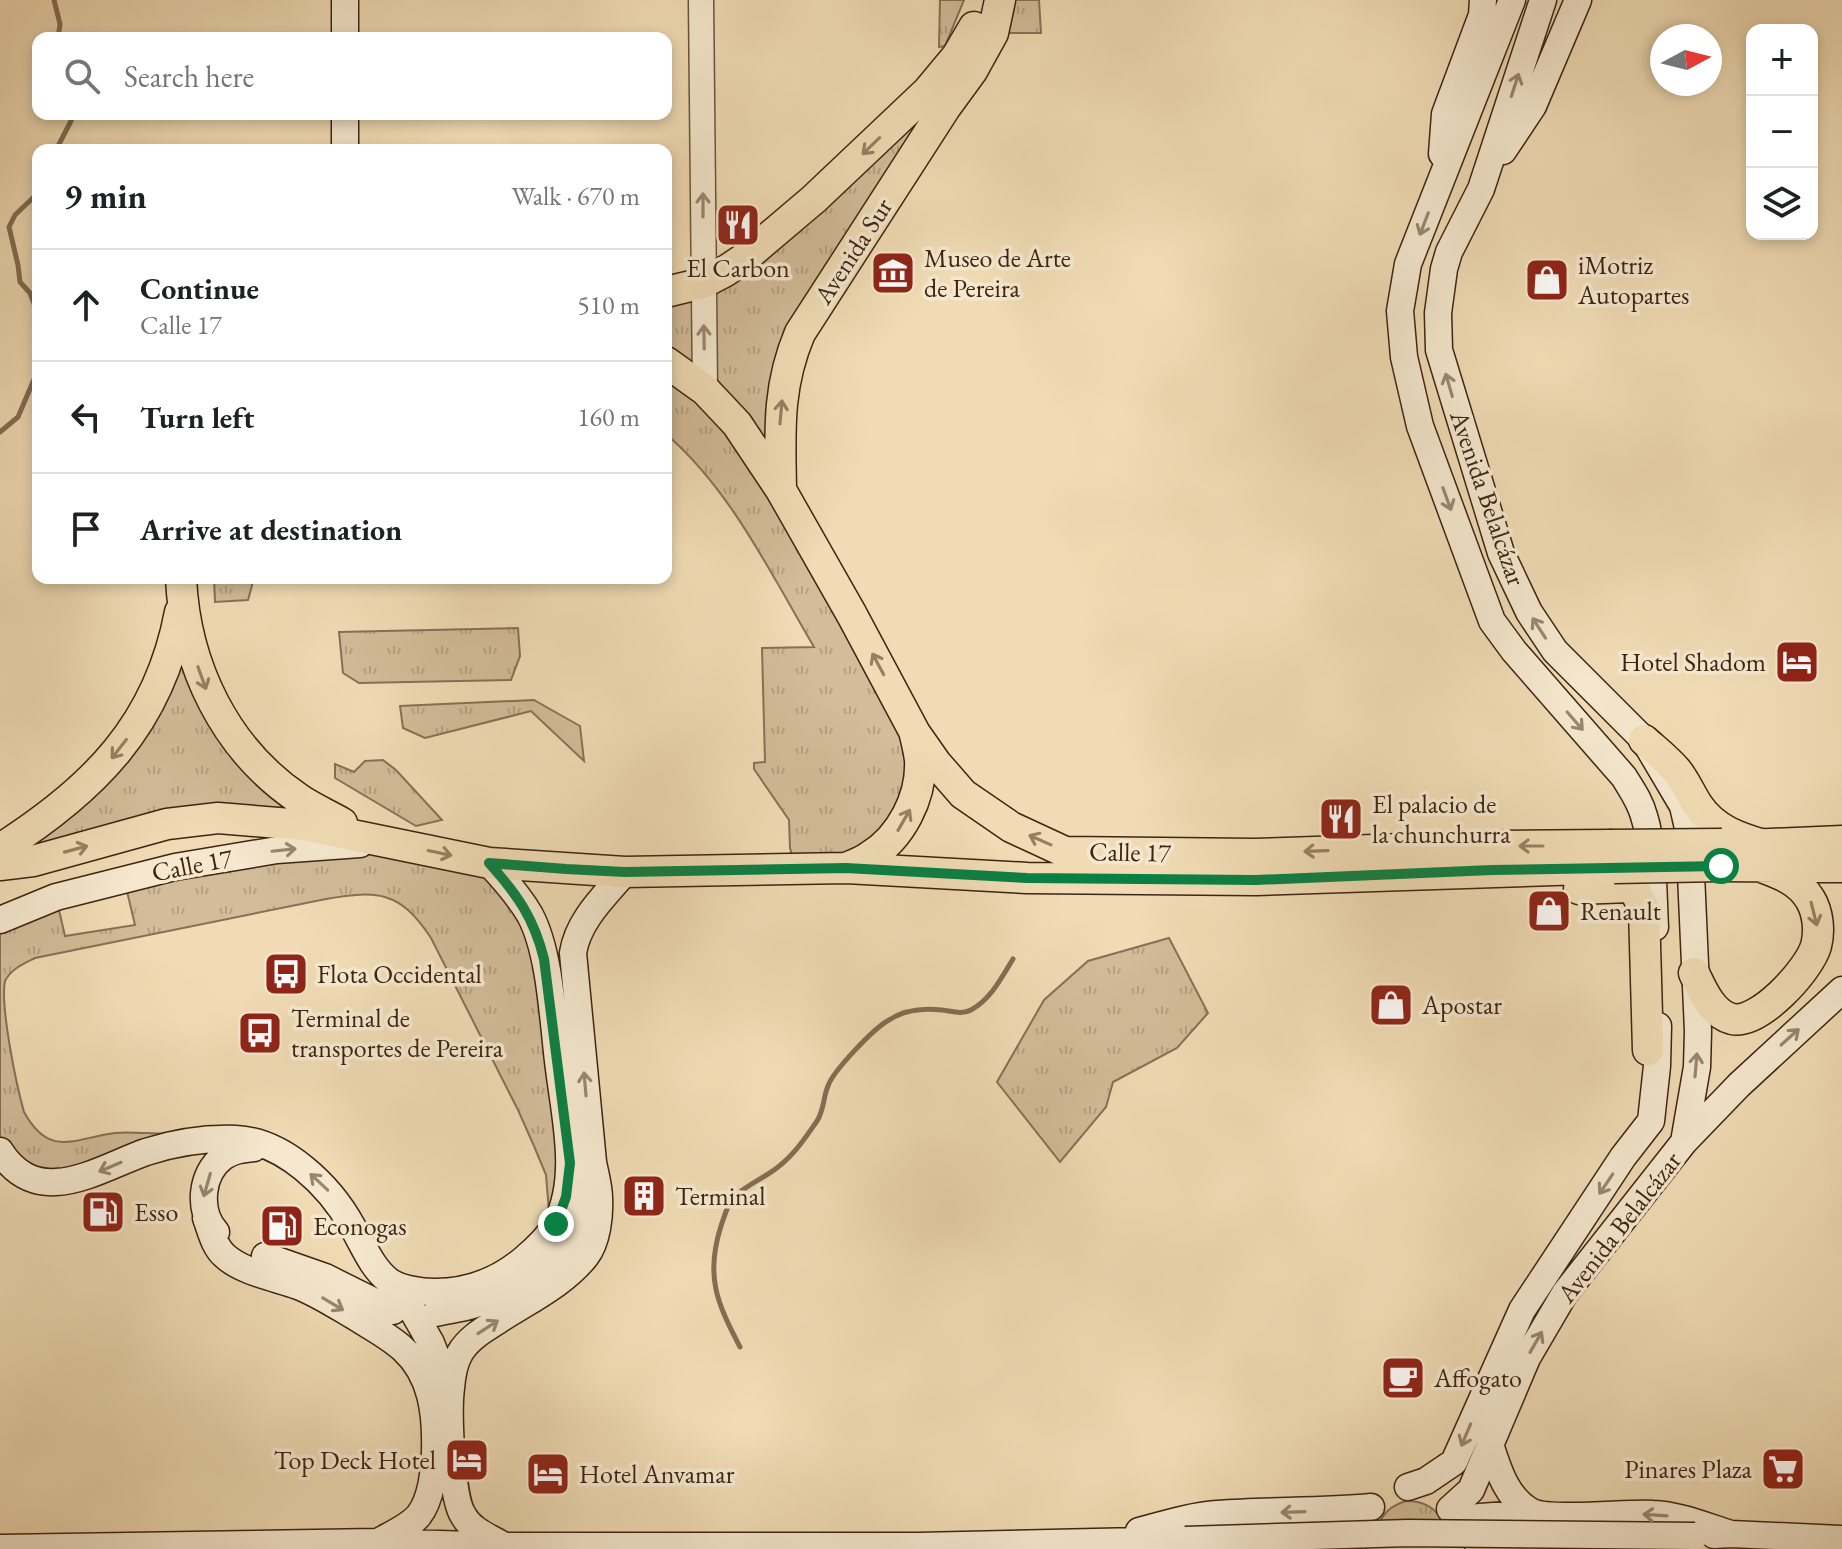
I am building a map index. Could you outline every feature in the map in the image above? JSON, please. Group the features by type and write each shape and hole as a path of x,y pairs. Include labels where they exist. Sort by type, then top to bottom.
{"main road":[{"path":"345,0 345,32"},
{"name":"Avenida Sur","path":"672,291 703,283 742,260 814,199 927,92 957,56 976,23 983,0"},
{"name":"Avenida Sur","path":"781,490 780,415 789,359 800,333 972,71 993,33 1000,0"},
{"path":"1440,184 1445,114 1482,15 1483,0"},
{"name":"Avenida Belalcázar","path":"1371,1507 1381,1497 1426,1481 1454,1462 1522,1310 1623,1157 1651,1121 1657,1066 1659,1021 1651,858 1645,818 1637,797 1624,777 1514,651 1492,621 1420,426 1404,357 1400,311 1408,264 1512,0"},
{"name":"Avenida Belalcázar","path":"1452,1514 1471,1490 1527,1358 1565,1293 1684,1142 1697,1067 1688,828 1683,806 1644,740 1555,651 1529,612 1501,553 1439,350 1438,313 1449,252 1481,189 1543,0"},
{"path":"1481,189 1533,106 1578,0"},
{"path":"345,120 345,144"},
{"name":"Calle 17","path":"672,366 705,390 737,424 781,490 915,733 936,763 963,794 1011,827 1065,852 1255,854 1465,847 1612,856 1763,856 1842,867"},
{"name":"Calle 17","path":"182,590 192,649 208,694 232,735 263,770 299,800 343,823 391,842"},
{"name":"Calle 17","path":"0,849 86,785 120,749 158,685 171,650 182,590"},
{"path":"846,868 871,856 892,838 908,815 918,789 920,761 915,733"},
{"path":"1644,740 1676,770 1710,820 1738,837 1797,884 1810,898 1816,915 1816,946 1809,961 1793,982 1764,1009 1748,1018 1727,1018 1705,997 1694,973"},
{"name":"Calle 17","path":"0,865 33,861 167,824 218,818 303,825 489,863 625,872 846,868 1027,878 1256,880 1492,870 1612,856"},
{"name":"Calle 17","path":"1763,856 1842,841"},
{"name":"Calle 17","path":"1,920 56,897 175,867 277,850 391,842"},
{"path":"206,1218 226,1240 261,1255 396,1299 481,1285 516,1266 548,1236 566,1197 570,1163 544,959 530,916 489,863"},
{"path":"1492,870 1551,889 1634,889 1644,909 1648,1050"},
{"path":"504,1546 474,1529 457,1504 450,1391 453,1372 460,1352 474,1336 560,1280 588,1254 598,1226 599,1195 593,1162 573,953 581,926 625,872"},
{"path":"1684,1142 1739,1085 1842,990"},
{"path":"0,1151 18,1171 42,1182 54,1183 84,1178 146,1152 175,1145 236,1139 251,1141 284,1155 304,1168 336,1198 375,1266 388,1280 396,1299 431,1343 450,1391"},
{"path":"266,1147 231,1152 215,1164 204,1194 206,1218 215,1244 224,1256 237,1265 301,1287 383,1334 404,1349 420,1368 428,1386 435,1430 435,1470 430,1492 419,1516 376,1542"},
{"path":"436,1313 471,1306 503,1293 560,1253 588,1196 593,1162"},
{"path":"1490,1444 1499,1473 1512,1496 1532,1513"},
{"path":"1380,1549 1454,1549 1458,1529 1443,1501 1427,1490 1408,1487"},
{"path":"1093,1543 1215,1514 1371,1507 1362,1529 1364,1549"},
{"path":"1452,1514 1653,1514 1678,1517 1731,1534"},
{"path":"419,1516 422,1530 433,1547"},
{"path":"0,1548 376,1542 433,1547 918,1546 1408,1533 1731,1534 1842,1539"}],"street":[{"path":"701,0 705,390"}],"green space":[{"path":"940,0 964,0 945,46 939,47"},
{"path":"1000,0 1039,0 1041,33 993,33"},
{"path":"941,87 800,333 781,490 915,733 892,838 796,870 790,848 789,820 754,769 754,763 765,762 762,648 814,647 730,507 672,440 672,291 703,283"},
{"path":"214,584 252,584 248,600 215,602"},
{"path":"178,627 232,735 343,823 489,863 530,916 570,1163 549,1212 546,1175 534,1146 431,938 409,911 398,903 374,895 326,899 35,958 18,967 5,981 10,1045 24,1112 43,1136 64,1142 119,1133 208,1135 67,1182 0,1151 0,922 56,897 65,936 135,925 124,879 329,845 218,818 33,861 0,849 95,777"},
{"path":"518,628 520,656 511,680 359,683 343,673 339,632"},
{"path":"534,700 580,726 584,761 531,711 425,738 403,728 400,706"},
{"path":"383,760 442,820 416,826 335,778 335,764 354,772 365,761"},
{"path":"1169,938 1208,1013 1177,1048 1113,1082 1106,1107 1060,1162 997,1082 1044,1000 1088,961"},
{"path":"1406,1501 1428,1506 1444,1523 1377,1528 1388,1511"}],"waterway":[{"path":"54,0 59,32"},
{"path":"59,144 71,120"},
{"path":"32,199 15,215 9,227 20,282 32,298"},
{"path":"0,432 18,417 32,384"},
{"path":"740,1347 725,1317 714,1275 716,1244 731,1201 795,1151 819,1117 831,1079 874,1032 889,1020 908,1012 971,1010 990,994 1013,959"}],"place":[{"name":"El Carbon","path":"738,225"},
{"name":"Museo de Arte de Pereira","path":"893,273"},
{"name":"iMotriz Autopartes","path":"1547,280"},
{"name":"Hotel Shadom","path":"1797,662"},
{"name":"El palacio de la chunchurra","path":"1341,819"},
{"name":"Renault","path":"1549,911"},
{"name":"Flota Occidental","path":"286,974"},
{"name":"Apostar","path":"1391,1005"},
{"name":"Terminal de transportes de Pereira","path":"260,1033"},
{"name":"Terminal","path":"644,1196"},
{"name":"Esso","path":"103,1212"},
{"name":"Econogas","path":"282,1226"},
{"name":"Affogato","path":"1403,1378"},
{"name":"Top Deck Hotel","path":"467,1460"},
{"name":"Pinares Plaza","path":"1783,1469"},
{"name":"Hotel Anvamar","path":"548,1474"}],"route":[{"path":"556,1224 566,1197 570,1163 544,959 530,916 489,863 625,872 846,868 1027,878 1256,880 1492,870 1721,866"}]}
